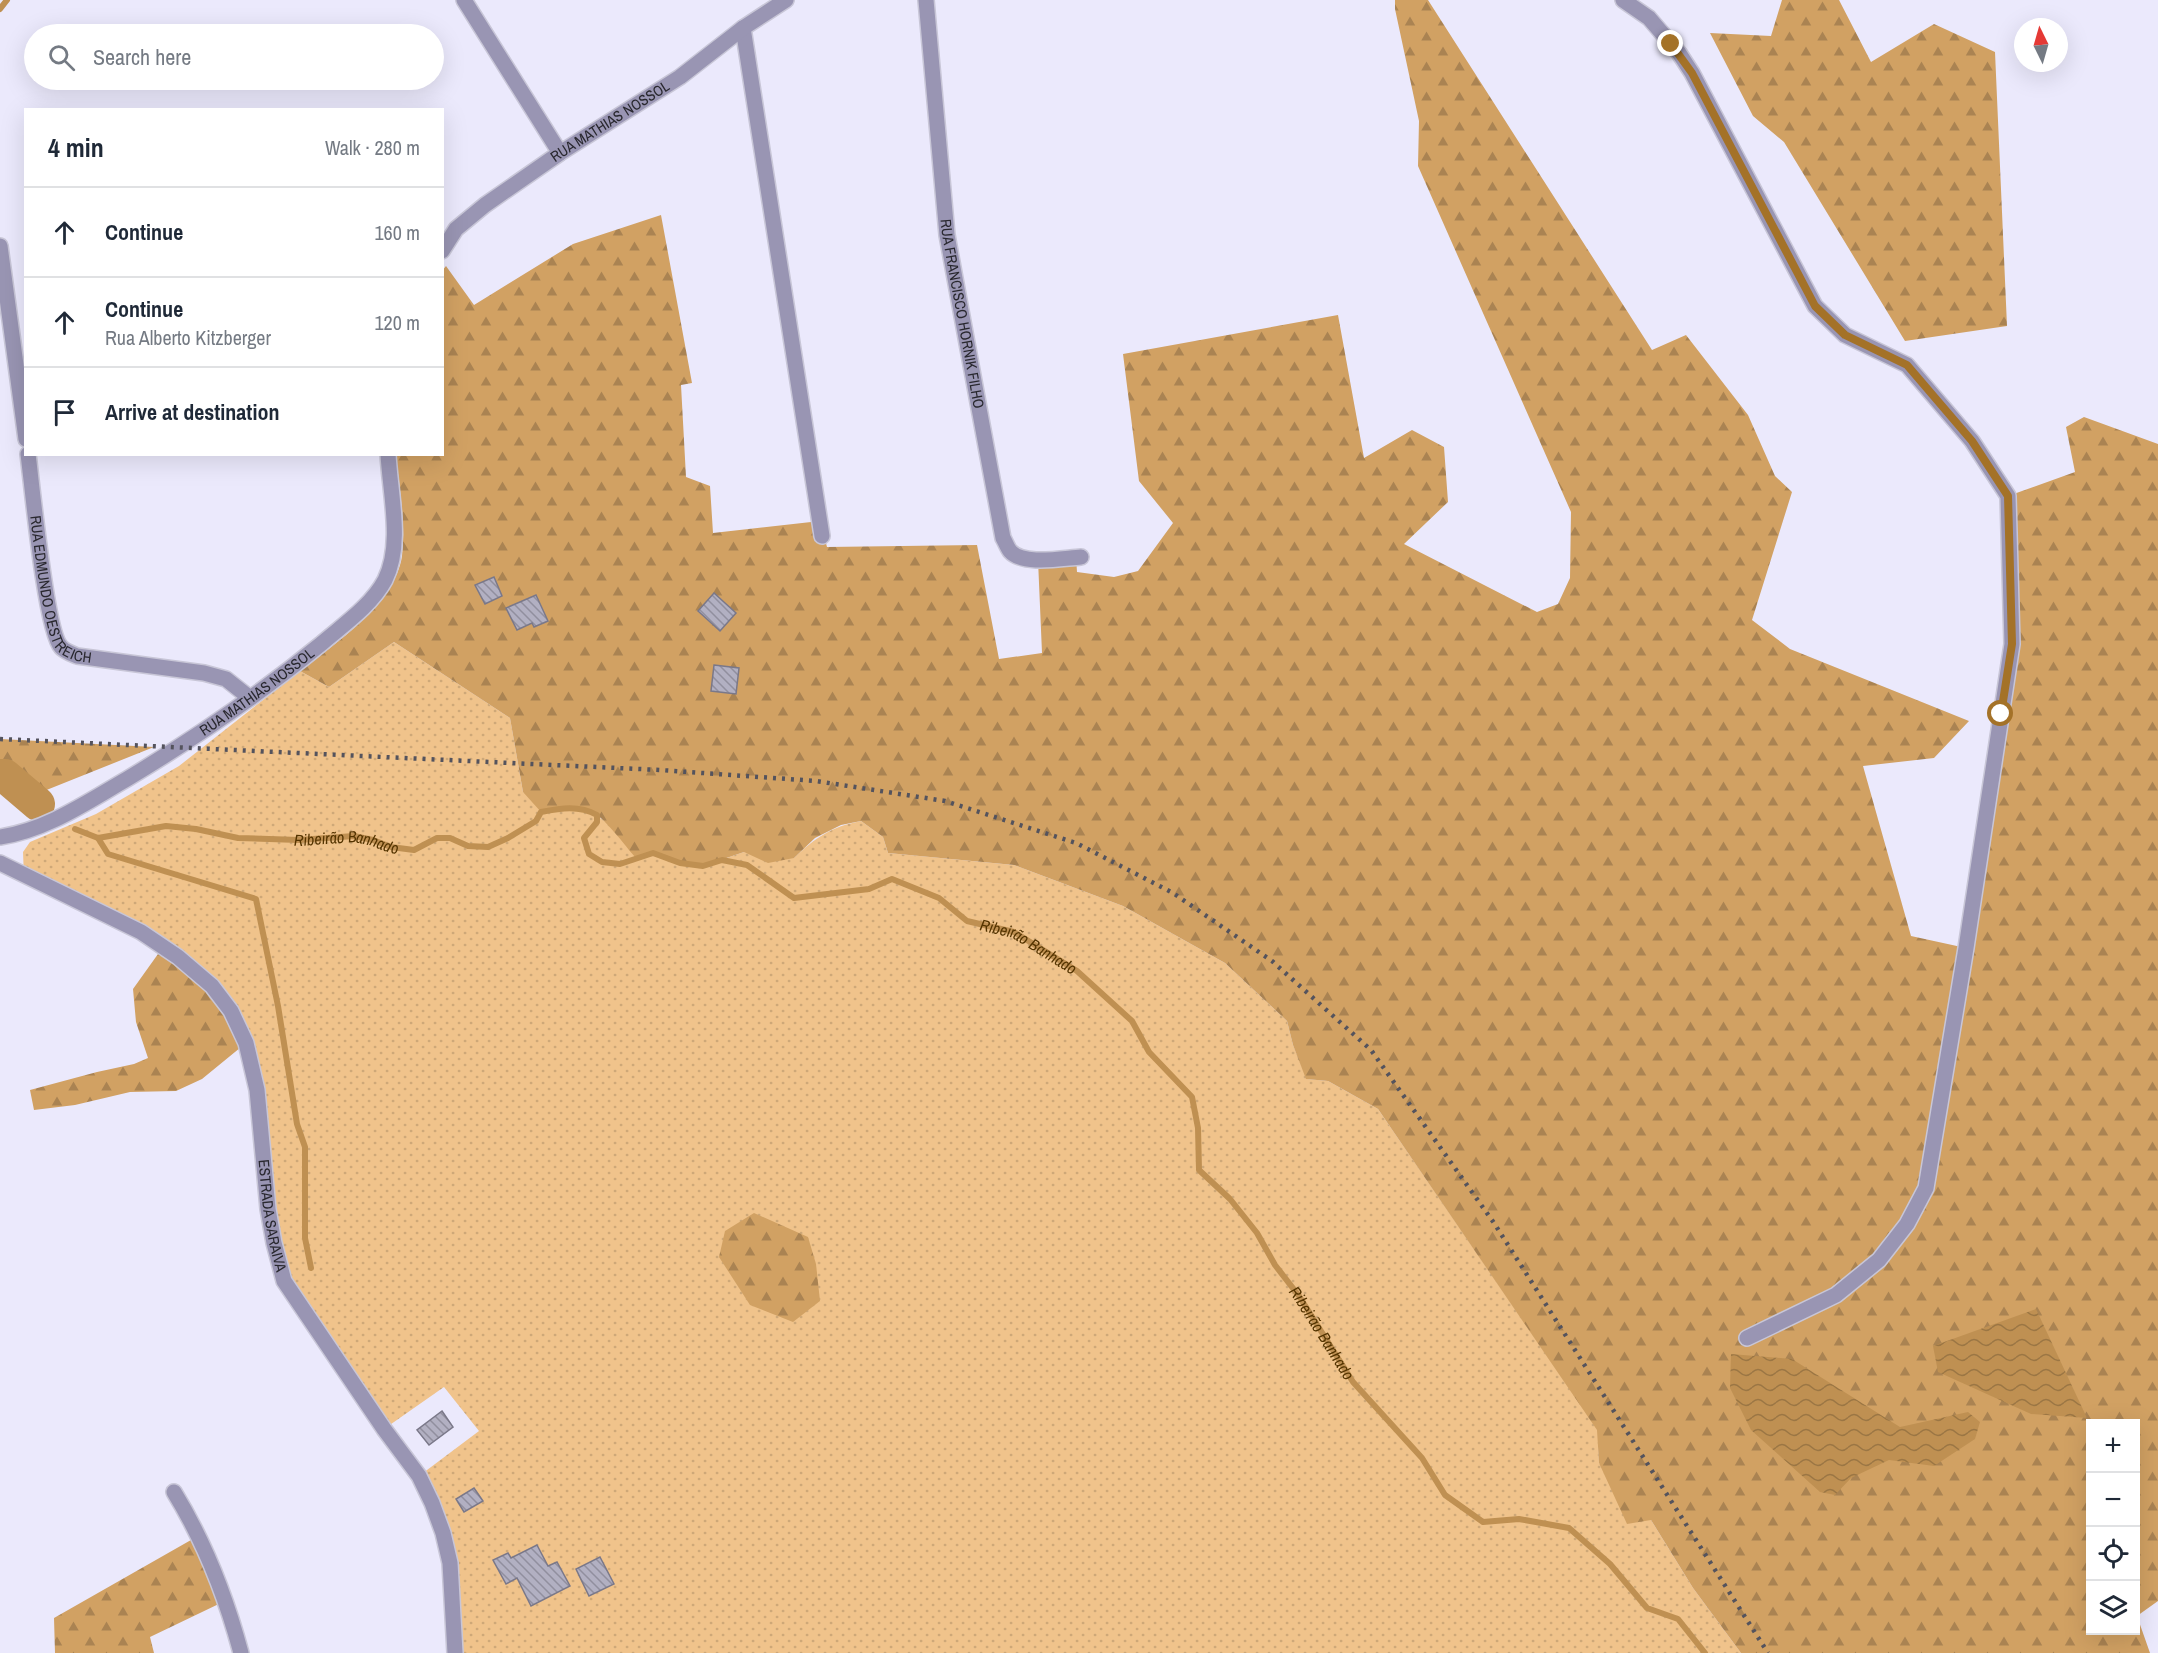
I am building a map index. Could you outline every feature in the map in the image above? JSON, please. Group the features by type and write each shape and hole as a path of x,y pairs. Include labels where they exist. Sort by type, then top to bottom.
{"street":[{"path":"464,0 560,153"},
{"name":"RUA MATHIAS NOSSOL","path":"444,248 456,229 485,205 560,153 680,77 743,28 786,0"},
{"name":"RUA FRANCISCO HORNIK FILHO","path":"926,0 947,235 1003,538 1010,551 1022,558 1038,560 1081,557"},
{"path":"1623,0 1649,18 1679,53 1692,73 1815,306 1845,335 1907,365 1972,441 2008,496 2012,644 1966,948 1926,1188 1907,1224 1879,1260 1836,1294 1747,1338"},
{"path":"743,28 822,536"},
{"path":"0,246 24,424"},
{"name":"RUA EDMUNDO OESTREICH","path":"28,456 48,605 53,632 60,647 77,656 204,673 226,679 250,698"},
{"name":"RUA MATHIAS NOSSOL","path":"0,837 33,829 76,809 179,748 296,664 370,601 384,581 394,557 388,456"},
{"name":"ESTRADA SARAIVA","path":"0,864 141,932 178,957 212,986 231,1011 246,1043 257,1090 268,1209 273,1243 284,1281 418,1476 432,1503 443,1533 450,1563 455,1653"},
{"path":"174,1492 191,1519 234,1627 241,1653"}],"shaded area":[{"path":"394,642 510,718 523,792 563,808 588,810 653,853 680,863 703,866 744,852 794,858 825,834 841,826 861,821 883,837 888,853 1014,865 1123,906 1225,963 1287,1021 1293,1045 1307,1079 1328,1081 1378,1109 1598,1430 1599,1463 1651,1520 1693,1588 1741,1653 455,1653 450,1563 419,1476 479,1431 444,1387 384,1429 284,1281 246,1043 178,957 24,877 23,852 30,842 96,814 179,766 300,671 329,687"}],"green space":[{"path":"1395,0 1428,0 1652,350 1686,335 1748,415 1775,476 1792,492 1752,620 1790,649 1969,721 1934,758 1863,766 1911,936 1966,948 2012,644 2008,496 2075,472 2066,427 2084,417 2158,444 2158,1601 2140,1614 2140,1419 2086,1419 2086,1635 2140,1635 2140,1625 2150,1653 1741,1653 1693,1588 1651,1520 1627,1524 1599,1463 1597,1430 1378,1109 1328,1081 1306,1079 1287,1021 1225,963 1123,906 1014,865 888,853 883,837 861,821 841,825 815,838 794,858 768,863 744,852 703,866 680,863 653,853 636,858 608,825 589,810 571,808 541,812 523,792 510,718 394,642 329,687 300,671 362,621 388,590 397,573 402,556 403,531 396,456 444,456 444,268 446,266 474,305 573,244 661,215 692,383 681,385 686,477 710,486 713,533 820,521 827,547 977,545 999,659 1042,653 1038,560 1076,557 1077,572 1114,577 1138,571 1173,523 1139,481 1123,354 1338,315 1364,458 1412,430 1444,447 1448,502 1404,544 1537,612 1558,604 1570,578 1571,512 1418,166 1419,121"},
{"path":"1782,0 1839,0 1871,62 1934,24 1995,52 2007,326 1905,341 1784,142 1753,116 1710,33 1771,36"},
{"path":"0,739 154,747 29,797 5,776 0,776"},
{"path":"163,947 212,986 246,1043 202,1079 176,1091 130,1092 75,1105 34,1110 30,1090 134,1064 148,1058 136,1022 133,989"},
{"path":"754,1213 808,1237 816,1264 820,1301 793,1322 750,1305 719,1257 725,1231"},
{"path":"198,1536 225,1601 150,1637 154,1653 55,1653 54,1618"}],"water":[{"path":"2036,1309 2087,1418 2031,1414 1938,1372 1933,1346"},
{"path":"1731,1354 1792,1359 1900,1427 1968,1412 1980,1422 1975,1439 1934,1466 1889,1460 1851,1478 1835,1495 1820,1492 1751,1430 1730,1388"}],"building":[{"path":"494,577 502,596 485,604 475,585"},
{"path":"714,593 736,613 720,631 698,611"},
{"path":"536,595 548,621 534,627 532,623 517,630 506,608"},
{"path":"714,665 739,668 736,694 711,691"},
{"path":"442,1411 453,1427 429,1445 417,1430"},
{"path":"474,1488 483,1501 464,1512 456,1499"},
{"path":"537,1545 548,1566 557,1562 570,1586 531,1606 517,1578 506,1584 493,1560 508,1553 511,1558"},
{"path":"600,1557 614,1584 589,1596 576,1569"}],"waterway":[{"path":"0,9 7,0"},
{"name":"Ribeirão Banhado","path":"0,776 5,776 38,804"},
{"name":"Ribeirão Banhado","path":"75,829 98,838 166,826 196,829 238,838 299,840 354,836 391,847 414,850 437,838 450,838 468,846 488,847 536,821 541,812 577,809 597,815 597,822 584,838 589,854 602,862 620,864 653,853 680,863 703,866 722,860 747,865 794,898 869,889 892,879 939,898 967,921 1014,932 1077,971 1132,1021 1149,1052 1192,1097 1198,1128 1199,1170 1230,1199 1257,1233 1275,1265 1299,1296 1353,1382 1422,1458 1445,1495 1483,1522 1519,1519 1569,1528 1610,1564 1647,1608 1678,1619 1705,1653"},
{"path":"98,838 108,854 256,899 278,1006 297,1124 305,1147 305,1238 311,1268"}],"railway":[{"path":"0,739 660,770 816,781 945,801 1076,843 1173,893 1272,961 1371,1050 1494,1223 1768,1653"}],"route":[{"path":"1671,44 1692,73 1815,306 1845,335 1907,365 1972,441 2008,496 2012,644 2001,714"}]}
